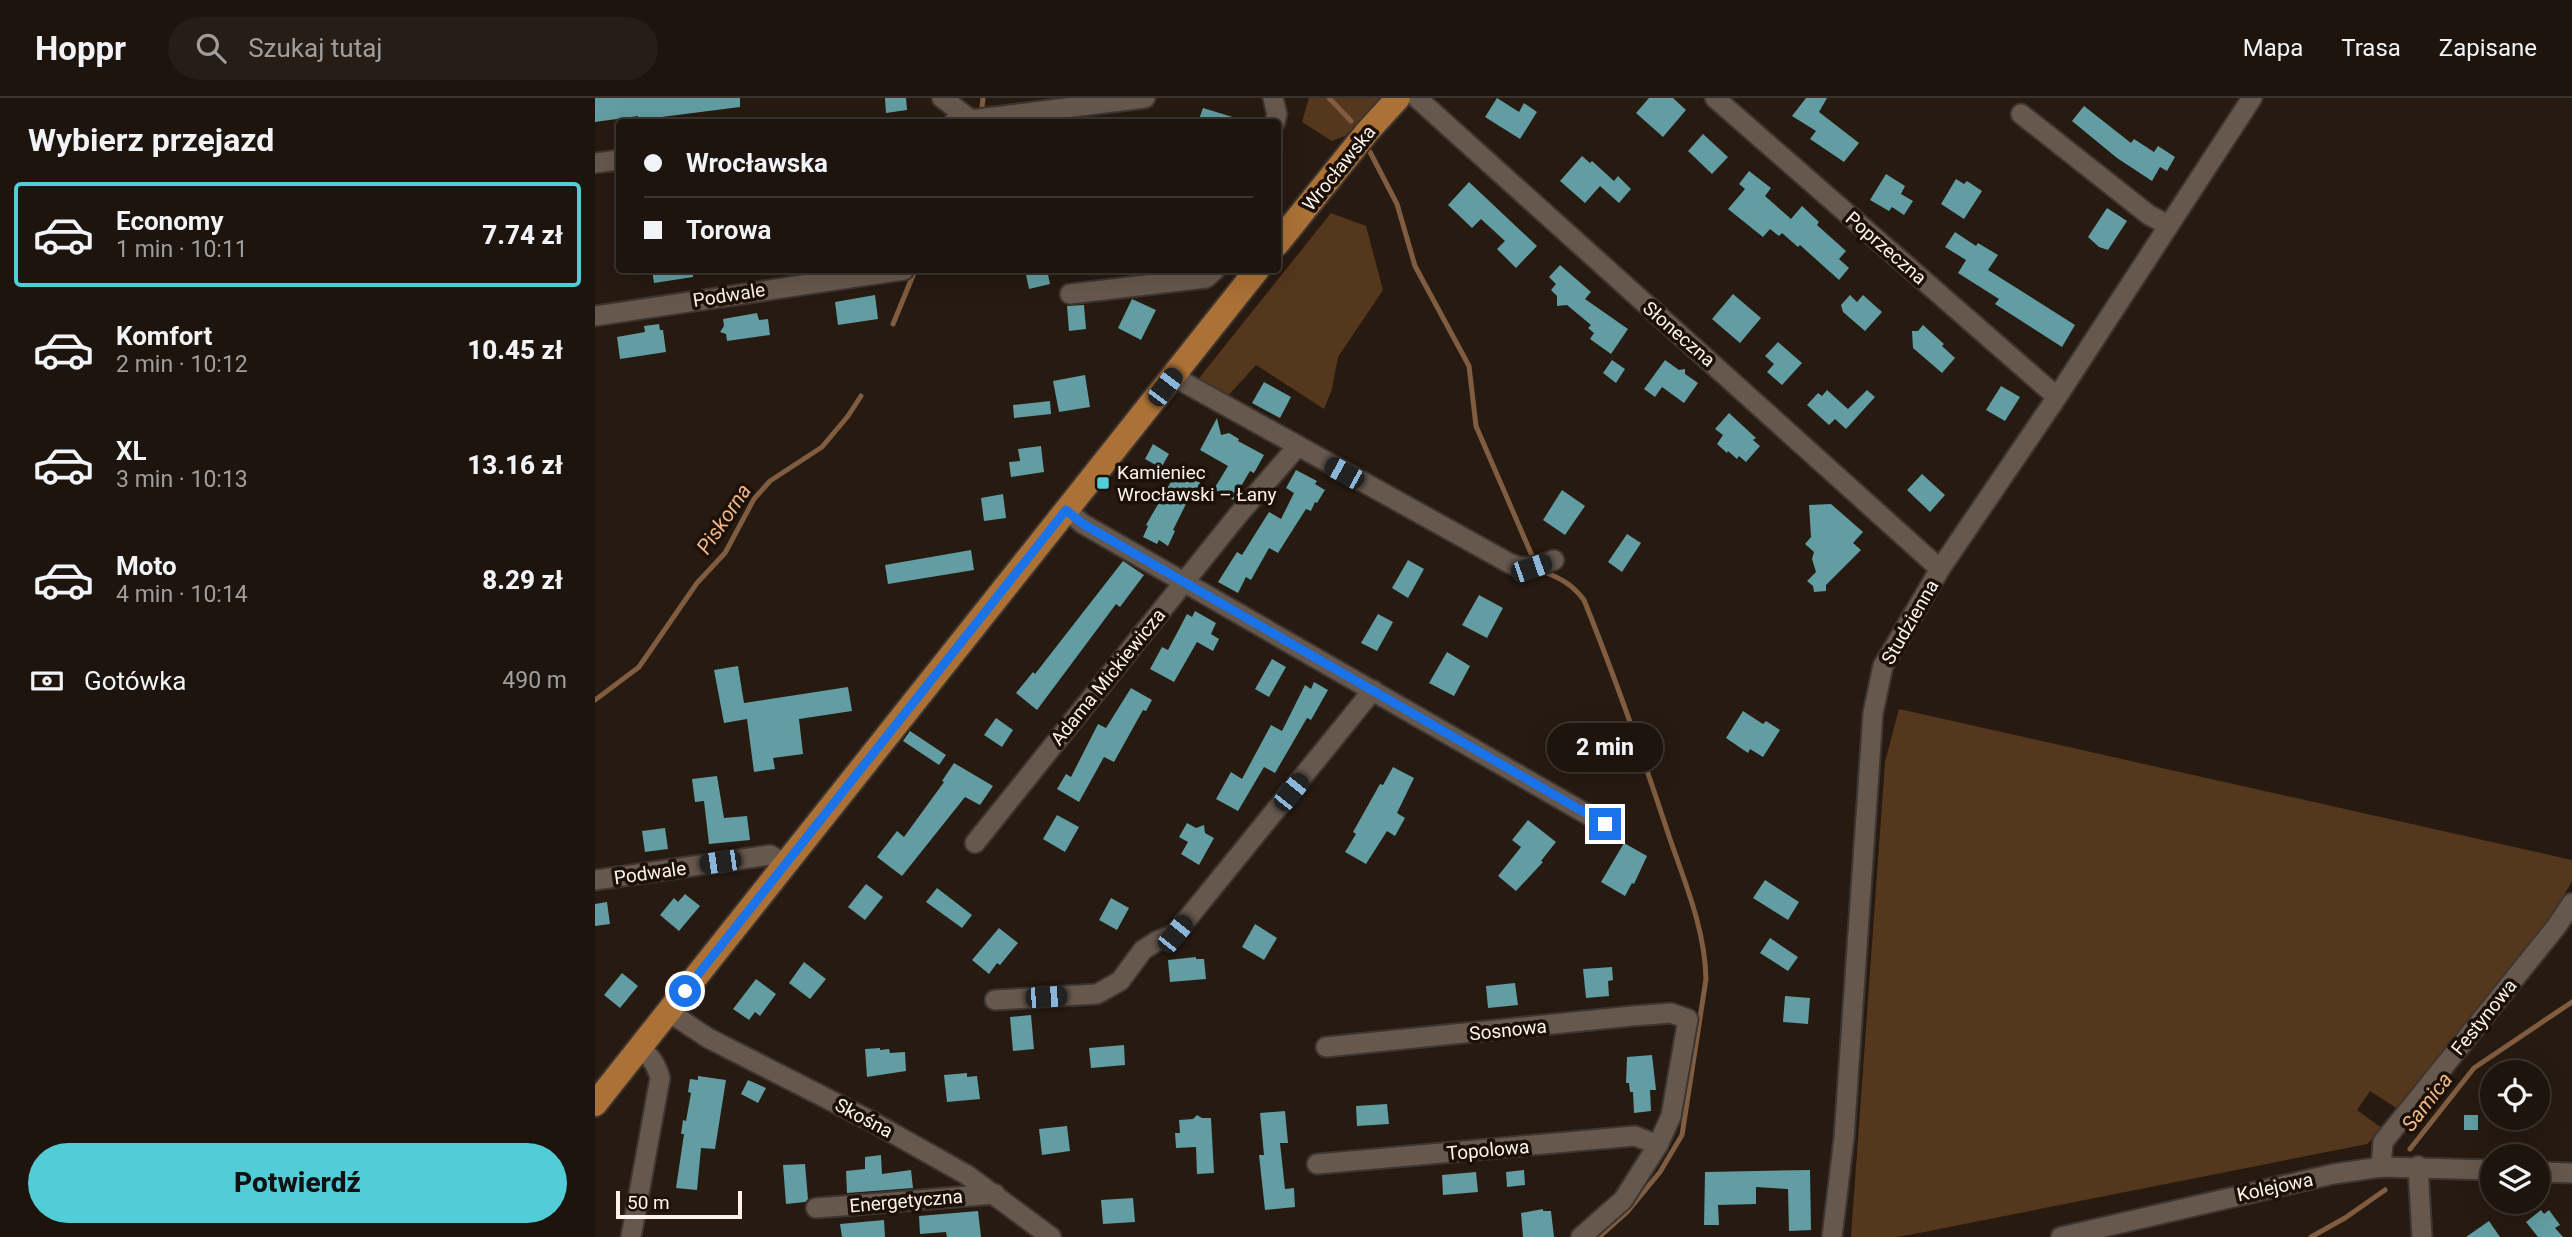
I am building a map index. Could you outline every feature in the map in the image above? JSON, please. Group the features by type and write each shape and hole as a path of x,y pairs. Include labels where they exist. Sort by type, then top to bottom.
{"main road":[{"name":"Wrocławska","path":"1281,238 1398,98"},
{"path":"595,1104 1255,273"}],"street":[{"path":"942,98 963,119"},
{"path":"981,119 1145,98"},
{"name":"Słoneczna","path":"1417,98 1940,569"},
{"name":"Poprzeczna","path":"1715,98 2057,397"},
{"name":"Studzienna","path":"1832,1237 1845,1138 1873,713 1884,666 1940,569 2057,397 2252,98"},
{"path":"2021,114 2150,215 2168,225"},
{"path":"595,163 616,160"},
{"name":"Podwale","path":"595,316 884,273"},
{"path":"1070,294 1206,278 1212,273"},
{"path":"1175,374 1185,383 1297,447 1509,564 1518,568 1531,568 1554,560"},
{"name":"Adama Mickiewicza","path":"975,843 1297,447"},
{"path":"1066,510 1083,524 1605,824"},
{"path":"995,1000 1097,994 1119,981 1143,950 1175,934 1373,690"},
{"name":"Podwale","path":"595,880 770,855 785,864"},
{"name":"Festynowa","path":"2381,1167 2383,1142 2556,928 2572,903"},
{"name":"Skośna","path":"669,1012 708,1038 871,1121 967,1175 1051,1237"},
{"name":"Sosnowa","path":"1326,1047 1671,1013 1688,1019 1671,1116 1658,1145"},
{"path":"631,1237 660,1078 657,1066 649,1055 639,1048"},
{"name":"Topolowa","path":"1317,1164 1635,1136 1658,1145"},
{"path":"1581,1237 1623,1200 1658,1145"},
{"path":"2419,1166 2422,1237"},
{"name":"Kolejowa","path":"2061,1237 2333,1174 2381,1167 2480,1169"},
{"path":"2550,1172 2572,1173"},
{"name":"Energetyczna","path":"816,1208 995,1194"}],"shaded area":[{"path":"1309,98 1381,98 1345,136 1332,141 1302,122"},
{"path":"1331,213 1366,226 1383,290 1338,357 1332,389 1324,409 1256,365 1226,398 1196,382"},
{"path":"1899,709 2572,860 2572,881 2553,915 2398,1109 2370,1091 2357,1110 2383,1129 2367,1144 1909,1235 1851,1237 1885,762"}],"building":[{"path":"595,98 740,98 740,107 646,119 638,119 638,116 595,122"},
{"path":"885,98 906,98 907,110 886,113"},
{"path":"1497,98 1519,112 1524,103 1537,112 1520,139 1485,117"},
{"path":"1649,98 1673,98 1686,110 1663,137 1636,113"},
{"path":"1806,98 1827,98 1819,112 1859,143 1844,162 1810,139 1816,131 1792,116"},
{"path":"2084,106 2131,143 2134,139 2154,152 2158,146 2175,157 2167,171 2160,167 2152,181 2117,158 2072,121"},
{"path":"1203,108 1239,119 1199,119"},
{"path":"1703,134 1728,157 1712,174 1688,151"},
{"path":"1582,156 1590,163 1592,161 1614,181 1618,176 1631,189 1619,203 1600,186 1585,203 1560,181"},
{"path":"1749,171 1771,188 1765,196 1791,219 1802,206 1819,222 1817,225 1846,251 1839,259 1849,268 1839,280 1800,245 1798,247 1782,233 1779,236 1770,229 1763,237 1728,209 1745,189 1739,184"},
{"path":"1886,174 1905,186 1901,194 1913,201 1904,215 1892,207 1889,211 1870,200"},
{"path":"1956,179 1964,184 1967,181 1982,191 1964,219 1941,204"},
{"path":"1469,182 1537,246 1516,268 1497,249 1505,241 1481,219 1472,228 1448,205"},
{"path":"2107,208 2127,221 2108,250 2099,247 2088,237"},
{"path":"1955,232 1976,246 1978,243 1998,255 1988,270 2075,325 2062,347 1995,304 1999,299 1958,273 1966,260 1945,247"},
{"path":"1560,265 1591,292 1585,299 1628,329 1611,354 1590,339 1594,333 1588,328 1591,325 1567,305 1557,306 1557,296 1551,290 1556,284 1549,277"},
{"path":"652,273 693,273 693,277 654,283"},
{"path":"1026,273 1048,273 1050,284 1029,289"},
{"path":"1733,294 1761,318 1740,343 1712,319"},
{"path":"875,295 878,319 838,325 835,302"},
{"path":"1850,295 1857,302 1863,295 1882,312 1865,331 1843,312 1841,305"},
{"path":"1132,299 1156,310 1141,340 1118,328"},
{"path":"1084,305 1086,329 1069,331 1067,306"},
{"path":"757,313 759,320 768,319 770,335 727,341 726,334 720,332 724,326 723,319"},
{"path":"659,324 660,330 663,330 666,352 620,359 617,337 645,332 644,326"},
{"path":"1923,325 1955,358 1942,373 1913,348 1912,331 1918,331"},
{"path":"1778,342 1802,363 1782,385 1767,372 1774,364 1765,356"},
{"path":"1612,360 1625,369 1616,383 1603,373"},
{"path":"1665,360 1679,370 1685,369 1685,374 1698,383 1684,403 1662,387 1655,397 1644,389"},
{"path":"1085,375 1090,407 1059,412 1053,381"},
{"path":"1264,382 1291,397 1280,418 1252,403"},
{"path":"2001,386 2020,397 2005,421 1986,410"},
{"path":"1827,390 1848,409 1867,390 1875,397 1846,429 1835,419 1829,425 1807,405 1818,393 1822,396"},
{"path":"1050,401 1051,414 1014,418 1013,405"},
{"path":"1729,413 1756,438 1753,440 1760,446 1746,462 1739,456 1737,459 1728,451 1727,453 1717,444 1723,435 1715,429"},
{"path":"1217,418 1221,435 1229,433 1264,455 1254,473 1250,471 1233,500 1214,489 1228,466 1200,450"},
{"path":"1153,444 1169,454 1161,468 1145,459"},
{"path":"1041,446 1044,472 1011,477 1009,462 1020,461 1018,449"},
{"path":"1179,468 1201,481 1189,503 1187,502 1168,546 1159,540 1157,544 1143,537 1148,526 1146,525"},
{"path":"1296,470 1317,481 1315,484 1325,490 1317,503 1315,502 1311,511 1306,509 1278,553 1269,548 1251,580 1246,577 1238,593 1218,582 1237,552 1242,555 1269,512 1281,519 1294,493 1286,488"},
{"path":"1922,474 1945,495 1930,512 1907,490"},
{"path":"1562,490 1585,506 1565,535 1543,520"},
{"path":"1003,494 1006,518 984,521 981,498"},
{"path":"1831,504 1863,532 1853,543 1861,550 1826,585 1826,591 1814,592 1813,586 1807,581 1816,572 1812,559 1814,552 1805,544 1811,537 1809,505"},
{"path":"1627,534 1641,543 1622,572 1608,562"},
{"path":"971,550 974,570 888,584 885,565"},
{"path":"1408,560 1424,569 1408,598 1392,588"},
{"path":"1123,561 1144,575 1120,607 1116,604 1037,710 1016,693 1033,672 1035,674"},
{"path":"1479,595 1503,608 1487,638 1462,625"},
{"path":"1195,611 1216,623 1211,634 1219,639 1213,651 1197,642 1174,682 1150,669 1162,647 1168,650 1187,614 1192,617"},
{"path":"1378,614 1393,622 1377,651 1361,643"},
{"path":"1447,652 1470,666 1454,696 1429,683"},
{"path":"1272,659 1286,667 1269,697 1255,689"},
{"path":"738,666 744,703 848,687 852,711 799,719 803,754 773,758 775,769 754,772 747,719 724,723 714,670"},
{"path":"1314,682 1328,690 1311,720 1307,718 1275,773 1264,767 1238,811 1216,799 1231,772 1242,779 1271,725 1282,731 1305,685 1311,689"},
{"path":"1131,688 1152,700 1146,711 1143,710 1114,762 1104,757 1079,802 1057,789 1066,774 1071,777 1098,724 1106,728"},
{"path":"1743,711 1763,724 1766,721 1780,730 1763,757 1750,749 1748,753 1726,738"},
{"path":"996,718 1013,730 1002,747 984,735"},
{"path":"910,731 946,755 939,765 903,741"},
{"path":"954,763 993,786 980,805 965,797 902,876 877,857 897,831 904,837 944,782 942,781"},
{"path":"1393,767 1414,778 1397,813 1405,818 1395,836 1387,831 1366,864 1345,852 1380,784 1383,785"},
{"path":"717,776 724,818 747,816 750,840 709,844 704,801 695,802 692,779"},
{"path":"1057,815 1079,827 1065,852 1043,839"},
{"path":"1528,820 1556,842 1541,861 1543,862 1516,891 1498,876 1521,847 1512,840"},
{"path":"1187,823 1196,828 1204,825 1205,833 1214,838 1199,865 1181,854 1188,842 1179,837"},
{"path":"665,828 668,849 645,852 642,831"},
{"path":"1624,843 1647,856 1634,884 1632,883 1625,896 1601,882"},
{"path":"1765,880 1799,902 1788,920 1753,898"},
{"path":"866,884 883,897 865,920 848,907"},
{"path":"937,888 972,915 962,928 926,902"},
{"path":"685,894 700,906 679,931 660,915 674,898 678,902"},
{"path":"1111,898 1129,908 1117,930 1099,920"},
{"path":"607,902 610,924 595,926 595,904"},
{"path":"1255,924 1277,938 1264,960 1242,947"},
{"path":"999,928 1018,943 989,974 972,960"},
{"path":"1770,938 1798,957 1788,971 1760,953"},
{"path":"1196,957 1204,959 1206,979 1170,982 1168,960"},
{"path":"804,962 826,979 810,999 789,983"},
{"path":"1612,967 1613,980 1608,981 1609,996 1586,998 1583,969"},
{"path":"622,973 638,986 620,1008 604,995"},
{"path":"756,979 776,994 760,1016 755,1012 749,1020 733,1009"},
{"path":"1515,983 1518,1005 1488,1008 1486,986"},
{"path":"1785,996 1810,998 1808,1024 1783,1022"},
{"path":"1031,1015 1034,1049 1013,1051 1010,1017"},
{"path":"1124,1045 1125,1065 1091,1068 1089,1048"},
{"path":"865,1049 889,1049 890,1053 905,1052 906,1071 867,1077"},
{"path":"1652,1055 1656,1090 1650,1090 1651,1111 1634,1113 1633,1092 1630,1092 1629,1083 1626,1083 1627,1057"},
{"path":"967,1073 967,1077 977,1076 980,1099 947,1102 944,1075"},
{"path":"698,1076 726,1080 715,1149 701,1148 697,1190 676,1188 684,1134 681,1134 683,1120 686,1121 691,1093 688,1092 690,1079 698,1080"},
{"path":"748,1080 766,1088 758,1103 741,1094"},
{"path":"1387,1104 1389,1124 1357,1126 1356,1106"},
{"path":"1285,1111 1288,1143 1280,1143 1285,1189 1294,1188 1295,1207 1265,1210 1259,1155 1264,1155 1260,1113"},
{"path":"1197,1115 1211,1118 1214,1173 1197,1174 1196,1147 1176,1148 1175,1133 1180,1133 1179,1120 1193,1119"},
{"path":"2464,1115 2478,1115 2478,1130 2464,1130"},
{"path":"1067,1126 1070,1151 1042,1155 1039,1129"},
{"path":"881,1155 882,1174 911,1170 913,1188 847,1193 846,1171 865,1169 865,1157"},
{"path":"805,1164 808,1199 805,1202 786,1204 783,1165"},
{"path":"1524,1170 1525,1185 1507,1187 1506,1172"},
{"path":"1810,1170 1811,1230 1789,1231 1788,1189 1756,1187 1756,1204 1718,1205 1719,1225 1704,1225 1705,1172"},
{"path":"1476,1172 1478,1192 1443,1195 1442,1175"},
{"path":"1133,1198 1135,1222 1103,1224 1101,1200"},
{"path":"1543,1209 1551,1211 1554,1237 1523,1237 1521,1213"},
{"path":"978,1211 981,1237 947,1237 946,1232 920,1234 919,1216"},
{"path":"2550,1211 2560,1225 2555,1228 2563,1237 2538,1237 2526,1222 2536,1214 2550,1214"},
{"path":"884,1220 885,1237 842,1237 840,1224"},
{"path":"2489,1221 2500,1237 2466,1237"}],"waterway":[{"name":"Piskorna","path":"982,107 983,98"},
{"path":"1329,98 1351,121"},
{"path":"1370,152 1397,204 1415,266 1469,366 1476,426 1533,558"},
{"name":"Piskorna","path":"893,324 914,273"},
{"name":"Piskorna","path":"595,700 639,667 697,583 725,553 754,499 770,481 822,447 861,396"},
{"path":"1542,571 1565,582 1584,600 1607,658 1687,889 1705,960 1706,979 1682,1135 1660,1172 1627,1212 1599,1237"},
{"name":"Samica","path":"2410,1149 2474,1068 2572,1002"},
{"name":"Samica","path":"2311,1237 2345,1218 2385,1190"}],"place":[{"name":"Kamieniec Wrocławski – Łany","path":"1103,483"}],"route":[{"path":"685,991 1066,510 1083,524 1605,824"}]}
